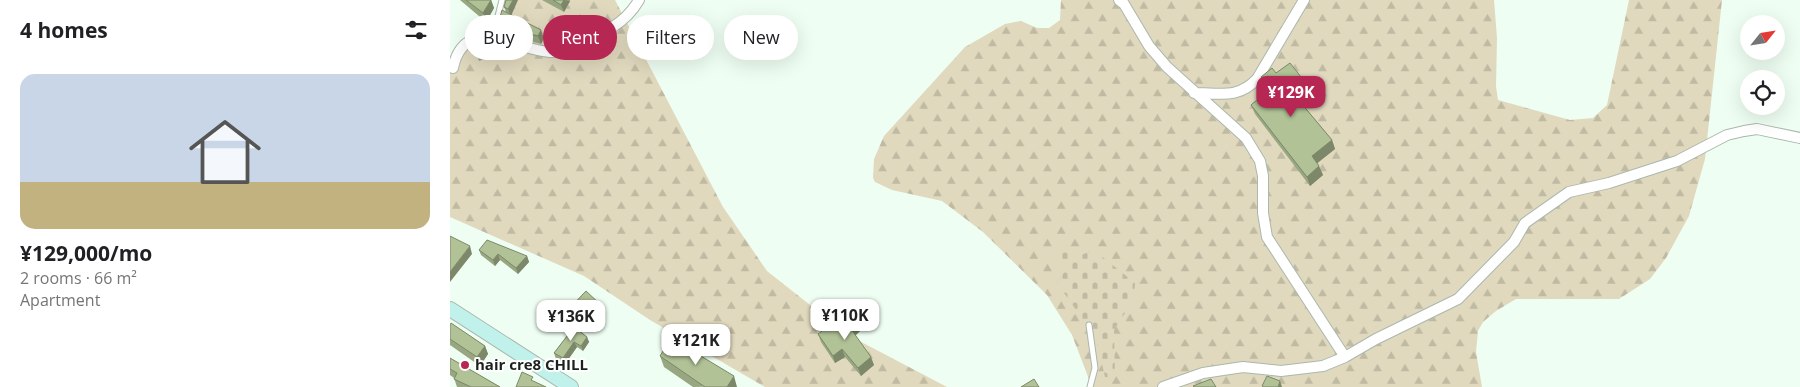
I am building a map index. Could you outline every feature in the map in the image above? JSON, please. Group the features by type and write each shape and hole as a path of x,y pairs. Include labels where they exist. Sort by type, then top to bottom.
{"street":[{"path":"533,47 554,52 614,28 631,13 639,0"},
{"path":"1119,0 1124,4 1149,46 1194,93 1246,138 1260,160 1263,176 1263,212 1267,237 1346,357"},
{"path":"1194,93 1240,92 1248,88 1304,0"},
{"path":"453,68 455,59 465,45"},
{"path":"1163,387 1203,372 1243,367 1281,371 1303,370 1323,366 1346,357 1376,339 1458,299 1514,242 1525,222 1569,192 1677,161 1726,135 1757,129 1800,138"},
{"path":"450,309 571,387"}],"lane":[{"path":"498,15 502,0"},
{"path":"1089,325 1095,368 1090,387"}],"green space":[{"path":"513,0 615,0 627,23 627,60 646,60 723,207 767,271 848,335 947,387 765,387 650,320 584,276 450,217 450,56 465,51 465,60 533,60 533,15 510,15"},
{"path":"1061,0 1494,0 1498,100 1570,120 1593,118 1607,105 1629,0 1722,0 1705,159 1689,216 1666,258 1650,279 1619,299 1516,299 1496,311 1483,322 1478,331 1476,352 1482,387 1092,387 1072,335 1047,295 983,232 942,201 892,190 875,182 873,178 874,159 884,136 965,47 1005,24 1021,21 1037,28 1049,28 1060,20"},
{"path":"1094,250 1135,283 1134,299 1114,330 1115,377 1105,377 1096,338 1057,283 1067,268 1048,252 1068,251 1076,257"}],"building":[{"path":"466,0 491,0 483,13"},
{"path":"506,0 513,0 508,9 504,7"},
{"path":"553,0 564,0 561,5"},
{"path":"502,10 512,15 501,15"},
{"path":"533,26 541,30 538,36 533,35"},
{"path":"1290,63 1309,87 1296,97 1332,140 1312,156 1319,166 1307,177 1251,105 1270,89 1261,77 1272,68 1276,73"},
{"path":"450,236 470,246 450,272"},
{"path":"487,240 527,256 516,268 498,254 493,260 479,250"},
{"path":"586,291 601,305 590,317 581,309 565,328 554,320 565,308 568,310"},
{"path":"841,318 851,318 858,323 851,329 871,357 858,368 842,349 833,356 818,334 831,324 833,326"},
{"path":"451,323 485,346 477,357 450,339"},
{"path":"574,327 587,337 581,346 574,342 563,358 554,353"},
{"path":"671,338 734,376 727,387 705,387 660,356"},
{"path":"450,358 500,387 471,387 454,379 457,373 450,369"},
{"path":"522,372 533,377 531,380 546,387 516,387"},
{"path":"1267,376 1280,381 1278,387 1262,386"},
{"path":"1034,379 1039,387 1021,387"},
{"path":"1211,379 1216,387 1193,386"}],"place":[{"name":"hair cre8 CHILL","path":"465,365"}]}
